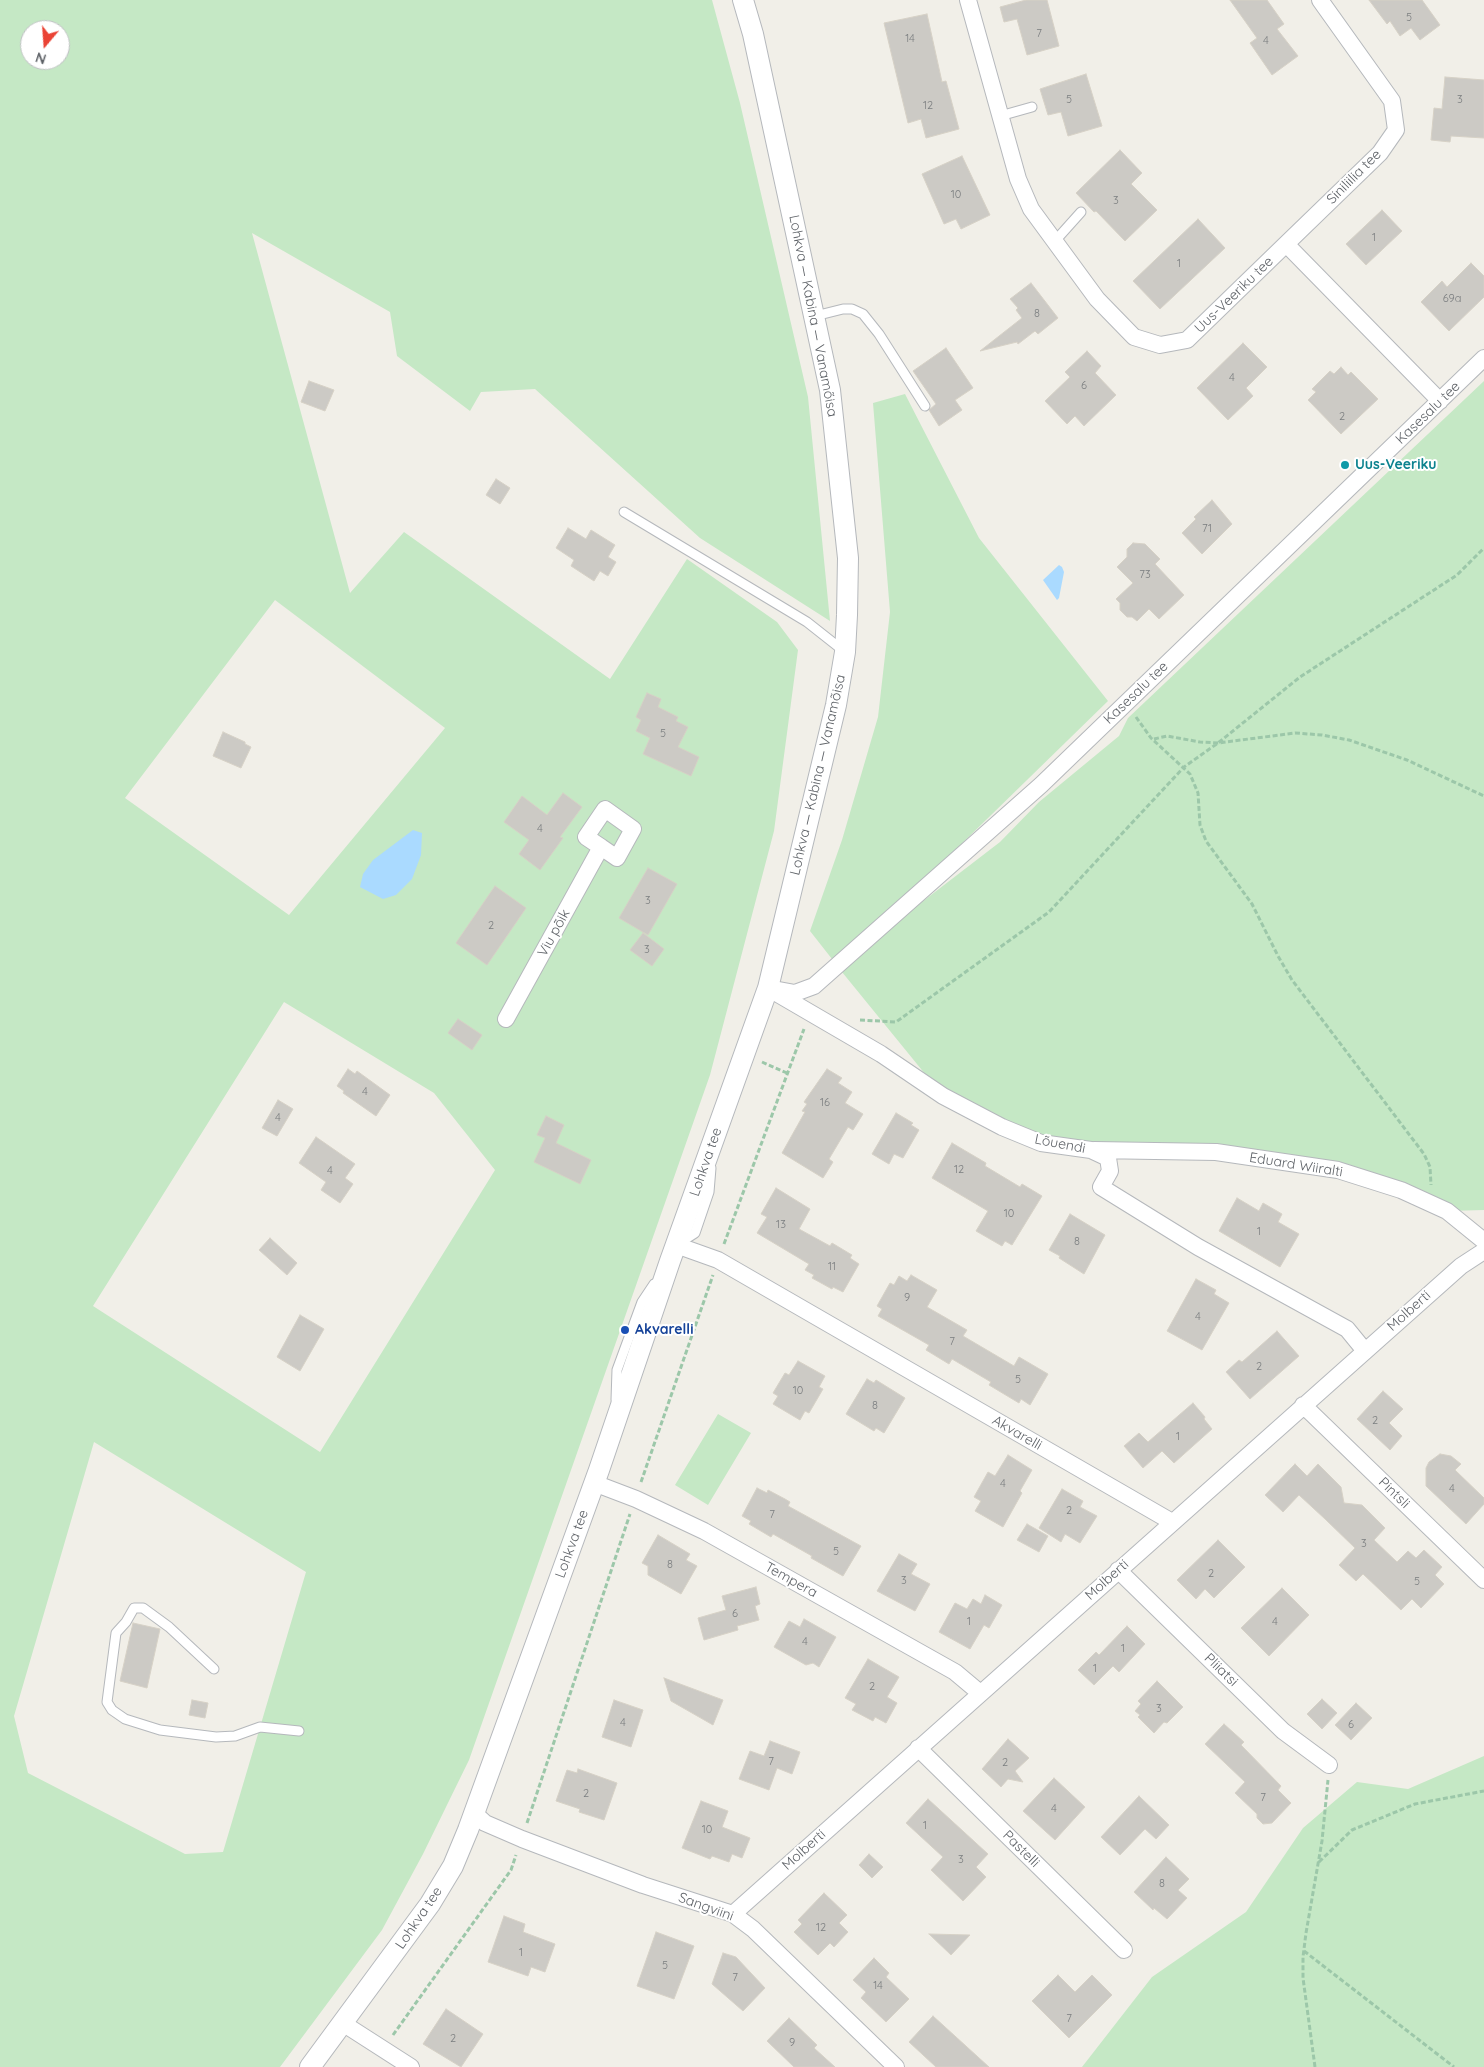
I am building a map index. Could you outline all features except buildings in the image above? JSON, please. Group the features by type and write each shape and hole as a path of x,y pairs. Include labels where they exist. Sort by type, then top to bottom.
{"street":[{"name":"Lohkva — Kabina — Vanamõisa","path":"743,0 755,44 830,390 848,558 848,615 845,652 827,748 768,988"},
{"name":"Uus-Veeriku tee","path":"968,0 1018,179 1031,209 1097,299 1134,337 1160,345 1187,340 1286,244"},
{"name":"Siniliilia tee","path":"1286,244 1380,153 1396,130 1392,101 1320,0"},
{"path":"1286,244 1440,401"},
{"name":"Kasesalu tee","path":"768,988 795,993 814,986 1041,785 1484,358"},
{"name":"Viu põik","path":"506,1019 601,847"},
{"name":"Lõuendi","path":"768,988 881,1054 943,1096 1002,1127 1041,1143 1091,1150 1108,1158 1110,1171 1101,1187 1198,1247 1346,1329 1365,1351"},
{"name":"Lohkva tee","path":"310,2067 344,2024 430,1904 452,1866 474,1813 594,1483 673,1253 768,988"},
{"name":"Eduard Wiiralti","path":"1091,1150 1216,1152 1338,1170 1401,1190 1447,1211 1484,1241"},
{"name":"Molberti","path":"733,1914 1461,1266 1484,1251"},
{"name":"Akvarelli","path":"673,1253 718,1260 1172,1522"},
{"name":"Pintsli","path":"1304,1406 1484,1580"},
{"name":"Tempera","path":"594,1483 636,1499 704,1531 955,1672 980,1693"},
{"name":"Pliiatsi","path":"1118,1570 1284,1731 1329,1765"},
{"name":"Pastelli","path":"918,1748 1124,1950"},
{"name":"Sangviini","path":"474,1813 485,1822 522,1840 643,1885 733,1914 753,1929 896,2067"},
{"path":"344,2024 411,2067"}],"lane":[{"path":"1000,116 1032,107"},
{"path":"1055,242 1081,212"},
{"path":"815,316 843,309 852,309 863,314 879,334 925,406"},
{"path":"624,512 807,622 845,652"},
{"path":"214,1669 169,1627 143,1608 134,1608 126,1622 116,1633 107,1702 112,1710 125,1719 160,1730 216,1737 236,1736 260,1727 299,1731"}],"path":[{"path":"857,1020 896,1022 1049,912 1184,766 1218,743 1300,677 1457,575 1484,548"},
{"path":"1127,702 1153,740 1184,766 1190,774 1198,793 1200,825 1206,841 1252,904 1292,980 1424,1154 1430,1173 1430,1203"},
{"path":"1153,740 1168,736 1200,742 1218,743 1295,733 1349,740 1407,760 1484,796"},
{"path":"383,2049 511,1870 562,1714 718,1260 806,1024 817,1017"},
{"path":"744,1054 787,1073"},
{"path":"1315,2067 1303,1978 1304,1951 1322,1841 1329,1765"},
{"path":"1318,1863 1352,1830 1415,1804 1484,1791"},
{"path":"1304,1951 1454,2067"}],"green space":[{"path":"0,0 712,0 740,103 808,397 830,621 700,538 535,389 481,392 470,411 397,356 390,312 252,233 350,593 404,532 610,679 687,559 777,622 798,650 774,831 710,1075 469,1760 423,1854 382,1930 280,2067 0,2067","holes":["275,600 445,728 289,915 125,798","284,1002 434,1093 495,1170 320,1452 93,1306","94,1442 306,1572 223,1852 185,1854 28,1773 14,1716"]},
{"path":"1484,381 1484,1210 1447,1211 1338,1170 1041,1143 943,1096 842,972 892,925 1000,842 1039,802 1119,736 1128,718"},
{"path":"905,394 979,538 1108,701 865,938 832,959 810,931 842,840 878,717 890,612 873,403"},
{"path":"718,1414 751,1433 708,1505 675,1485"},
{"path":"1484,1756 1484,2067 1082,2067 1152,1977 1246,1912 1303,1828 1357,1782 1408,1789"}],"water":[{"path":"1059,565 1064,572 1057,600 1043,580"},
{"path":"413,830 422,833 421,855 412,879 396,895 383,899 360,887 363,874 373,860"}],"place":[{"name":"Uus-Veeriku","path":"1345,465"},
{"name":"Akvarelli","path":"625,1330"}]}
